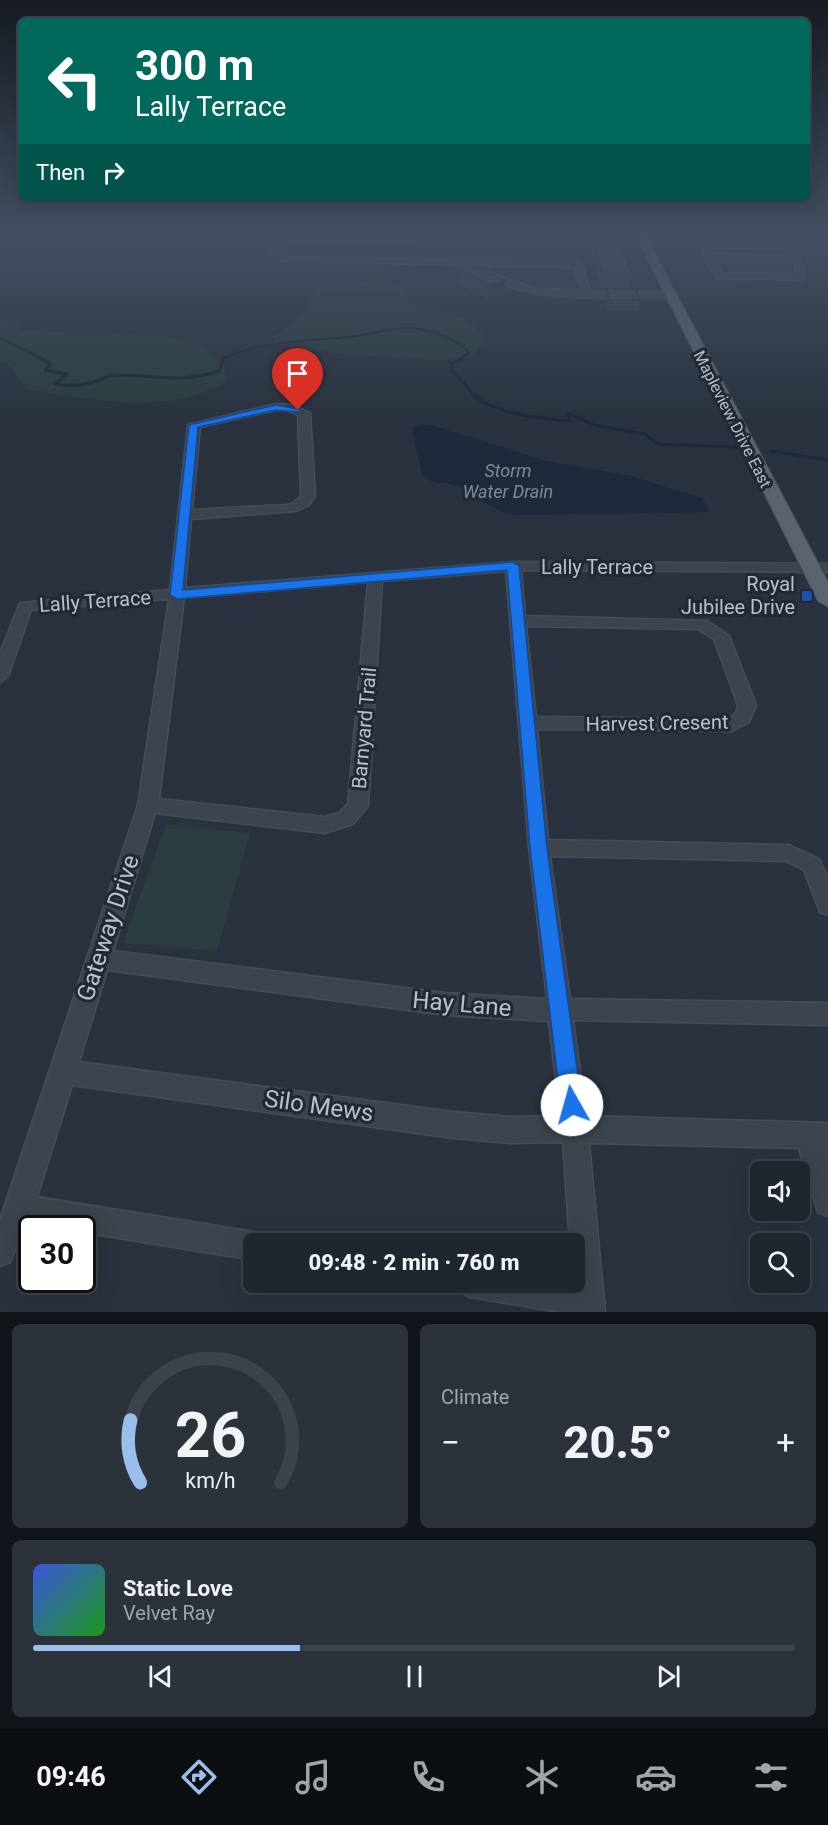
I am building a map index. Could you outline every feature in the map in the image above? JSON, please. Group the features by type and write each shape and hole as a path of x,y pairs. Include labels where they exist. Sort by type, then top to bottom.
{"main road":[{"name":"Mapleview Drive East","path":"671,297 820,568 828,601"}],"street":[{"name":"Gateway Drive","path":"0,1252 20,1208 148,805 177,595 185,515 194,425 276,407 288,407 304,413 308,496 304,502 285,509 185,515"},
{"name":"Lally Terrace","path":"0,676 25,606 513,566 820,568"},
{"path":"513,566 530,723 539,848 575,1128 589,1307 522,1293"},
{"name":"Barnyard Trail","path":"148,805 325,825 346,819 358,806 376,587 374,576"},
{"name":"Harvest Cresent","path":"520,621 701,624 710,627 722,636 747,705 746,714 741,721 725,725 530,723"},
{"path":"539,848 789,853 812,865 828,906"},
{"name":"Hay Lane","path":"98,959 433,1003 560,1011 585,1008 828,1014"},
{"name":"Silo Mews","path":"65,1072 453,1125 511,1130 575,1128 818,1135"},
{"path":"818,1135 828,1202"},
{"path":"20,1208 243,1244"}],"shaded area":[{"path":"312,297 408,297 420,306 462,319 479,331 485,340 469,357 433,360 342,353 274,343 272,336 299,317"},
{"path":"0,321 20,326 19,330 173,337 204,347 225,368 226,382 202,393 153,402 102,400 26,389 12,369 0,361"},
{"path":"166,824 250,833 217,951 123,943"}],"water":[{"name":"Storm Water Drain","path":"421,425 435,426 546,461 632,476 702,498 710,512 511,515 456,486 436,483 422,475 412,428"}],"building":[{"path":"609,297 639,297 640,300 610,300"}],"waterway":[{"path":"234,354 280,343 357,336 404,328 427,330 443,335 464,347 469,353"},
{"path":"0,338 31,353"},
{"path":"31,353 51,364 45,370 67,374 55,384 81,385 114,375 193,377 220,370 224,358 238,353"},
{"path":"469,353 452,364 451,370 476,397 502,410 570,421 568,413 597,426 645,434 658,444 737,447"},
{"path":"770,451 828,460"}],"place":[{"name":"Royal Jubilee Drive","path":"807,596"}],"route":[{"path":"298,410 276,407 194,425 177,595 374,576 513,566 530,723 539,848 572,1105"}]}
